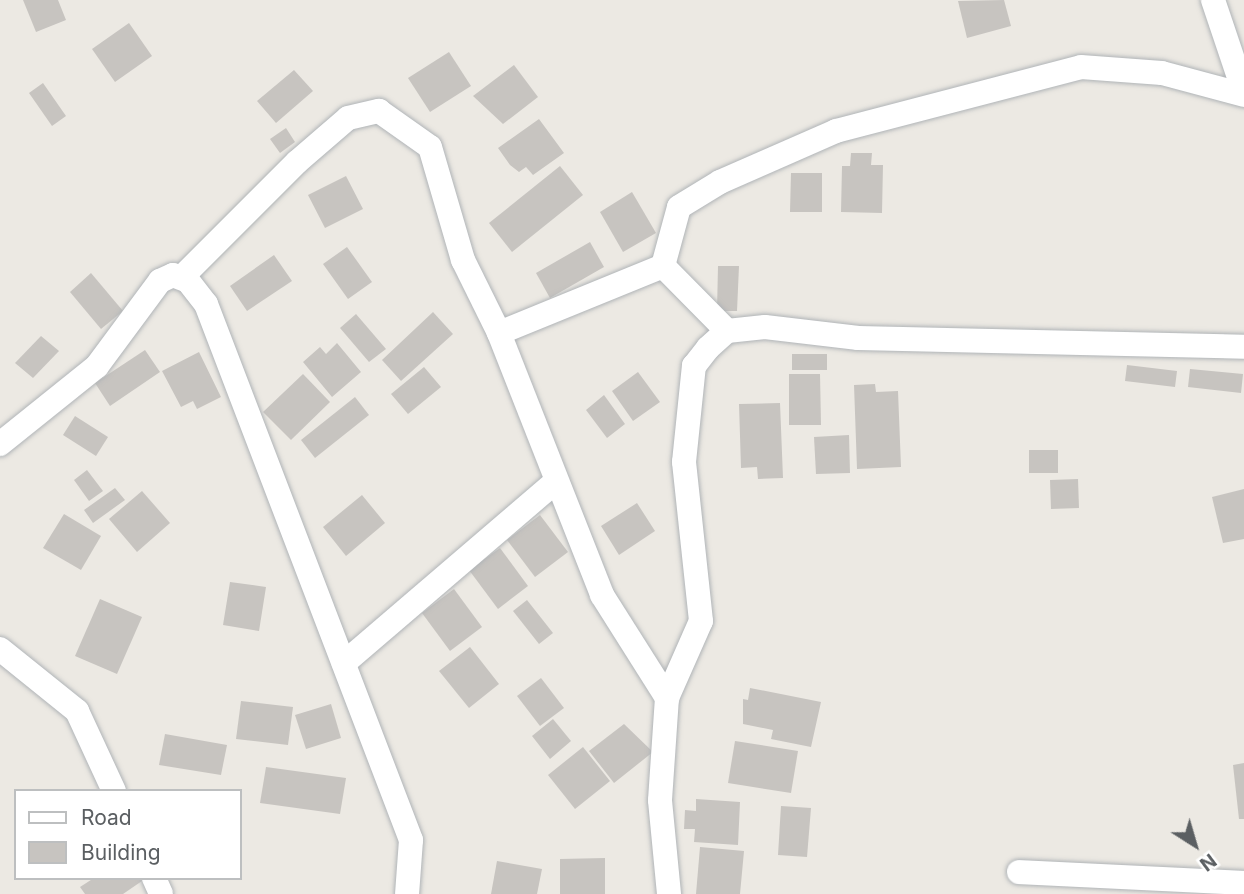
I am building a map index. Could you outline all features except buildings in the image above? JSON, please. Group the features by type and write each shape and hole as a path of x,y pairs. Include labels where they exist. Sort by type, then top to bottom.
{"street":[{"path":"1213,0 1244,93"},
{"path":"663,265 679,207 720,182 836,131 1081,67 1163,72 1244,93"},
{"path":"0,444 97,366 160,281 182,277 297,162 348,118 379,111 430,147 463,260 499,333 555,482 602,595 667,698"},
{"path":"663,265 727,331"},
{"path":"499,333 663,265"},
{"path":"182,277 206,303 411,840 407,894"},
{"path":"669,894 660,800 667,698 701,621 684,462 692,377 694,366 727,331 765,327 858,338 1244,347"},
{"path":"344,663 555,482"},
{"path":"0,649 77,711 113,789"},
{"path":"1019,872 1242,887"}]}
